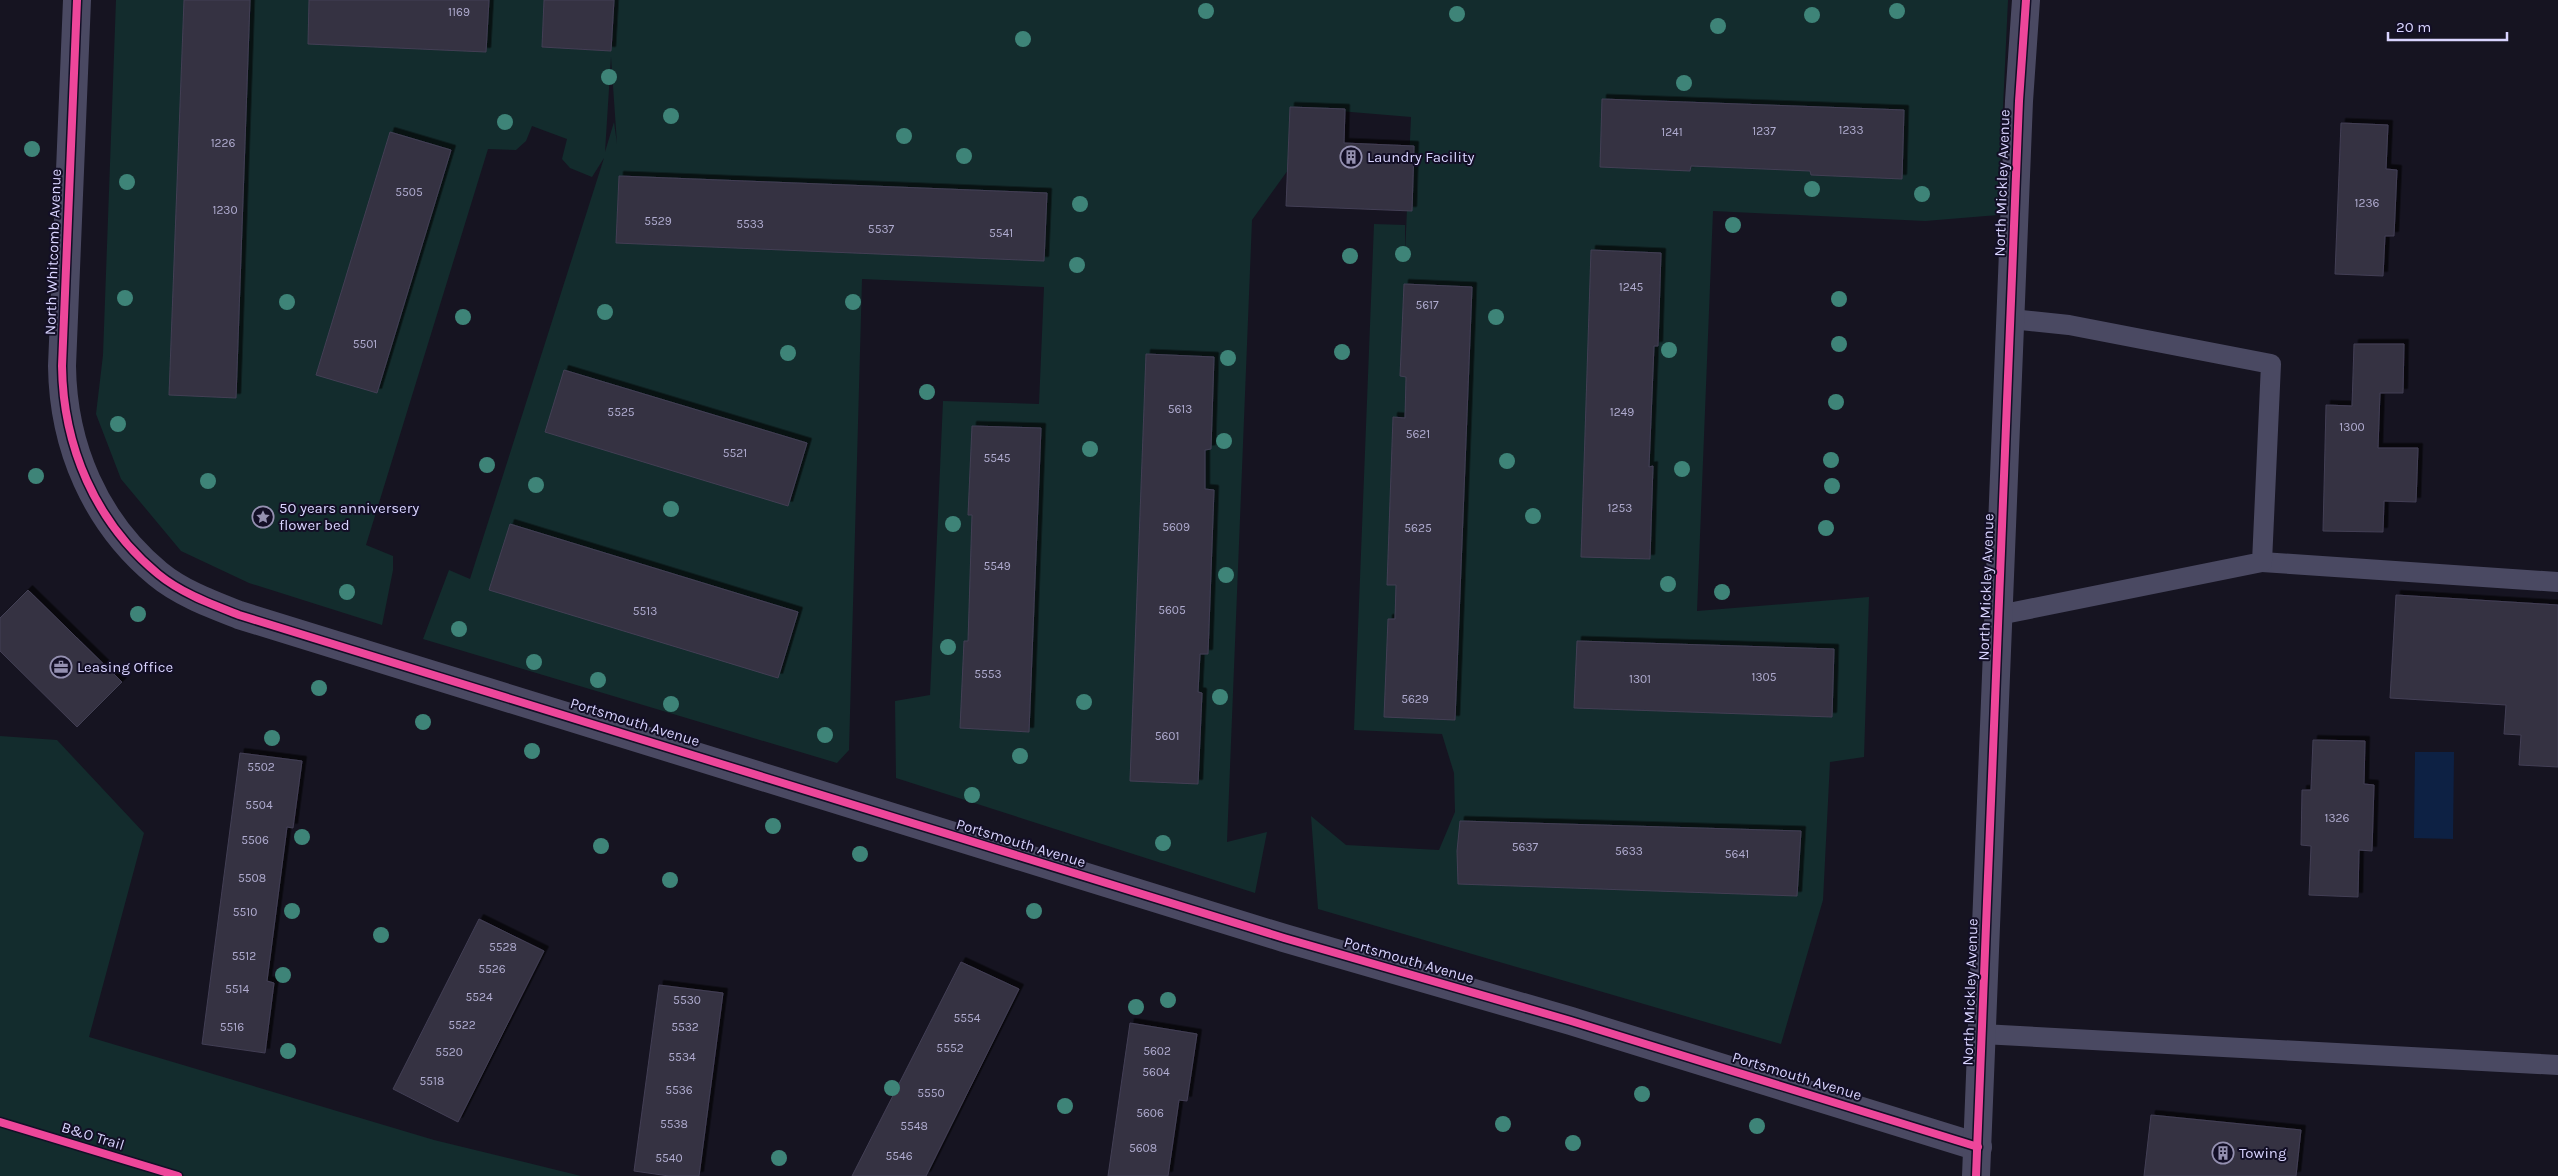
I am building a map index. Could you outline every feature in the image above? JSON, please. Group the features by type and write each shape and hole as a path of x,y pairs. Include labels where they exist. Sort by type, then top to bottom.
{"street":[{"name":"North Whitcomb Avenue","path":"77,0 62,384 66,420 73,447 96,499"},
{"name":"North Mickley Avenue","path":"1976,1176 2019,101 2026,0"},
{"name":"Portsmouth Avenue","path":"96,499 120,536 158,574 189,594 239,615 1265,932 1571,1021 1978,1146"}],"lane":[{"path":"2011,319 2068,325 2271,364 2262,562"},
{"path":"1999,615 2262,562 2558,582"},
{"path":"1982,1034 2558,1065"}],"green space":[{"path":"116,0 544,0 542,47 611,51 614,0 2008,0 1998,215 1925,221 1713,211 1697,611 1869,597 1864,757 1830,762 1823,900 1781,1044 1318,909 1311,816 1346,845 1439,850 1455,812 1454,773 1442,734 1354,730 1374,224 1405,225 1405,255 1411,117 1291,107 1288,170 1252,220 1227,842 1267,832 1255,893 896,778 895,701 930,695 943,401 1039,404 1044,287 862,279 849,750 837,763 423,639 449,570 470,579 604,158 592,177 570,168 562,159 567,139 532,126 526,141 516,150 488,149 366,545 393,556 393,570 382,625 249,583 181,551 121,479 96,414 103,355","holes":["611,57 617,144 614,122 605,152","619,176 1046,193 1044,260 616,243"]},
{"path":"0,736 57,740 144,833 89,1037 434,1140 581,1176 0,1176"}],"water":[{"path":"2415,752 2454,752 2453,839 2414,838"}],"building":[{"path":"184,0 250,0 236,398 169,395"},
{"path":"309,0 489,0 486,52 308,44"},
{"path":"544,0 614,0 611,51 542,47"},
{"path":"1602,99 1904,110 1902,179 1811,175 1810,171 1691,166 1690,171 1600,167"},
{"name":"Laundry Facility","path":"1290,107 1345,109 1344,143 1414,146 1412,211 1286,206"},
{"path":"2341,123 2388,125 2386,169 2397,170 2394,236 2385,236 2383,276 2335,274"},
{"path":"390,132 451,150 377,393 316,375"},
{"path":"619,176 1047,193 1044,261 616,243"},
{"path":"1591,250 1661,253 1658,346 1654,346 1649,467 1653,466 1650,559 1581,557"},
{"path":"1404,284 1472,287 1455,720 1384,717 1388,619 1395,619 1396,585 1387,585 1393,417 1405,418 1406,377 1400,376"},
{"path":"2354,344 2404,344 2403,393 2380,393 2378,448 2418,448 2416,502 2384,501 2383,532 2323,531 2326,405 2352,406"},
{"path":"1146,354 1214,357 1211,449 1205,450 1205,489 1214,490 1208,654 1200,654 1198,692 1202,693 1198,784 1130,781"},
{"path":"564,370 807,443 788,506 545,432"},
{"path":"972,426 1041,428 1029,732 960,728 964,641 968,641 972,515 968,515"},
{"path":"510,524 798,612 778,678 489,590"},
{"name":"Leasing Office","path":"28,590 122,682 77,727 0,651 0,618"},
{"path":"2396,595 2558,605 2558,767 2519,765 2521,735 2504,734 2506,705 2390,698"},
{"path":"1577,641 1834,649 1832,717 1574,708"},
{"path":"2313,740 2365,741 2364,784 2374,785 2372,851 2359,850 2358,897 2309,895 2311,846 2301,845 2302,790 2311,790"},
{"path":"240,753 302,761 293,828 287,827 267,981 274,983 265,1053 202,1044"},
{"path":"1460,821 1801,831 1797,896 1458,884 1457,851"},
{"path":"479,919 544,951 458,1122 393,1089"},
{"path":"961,962 1019,989 926,1176 852,1176"},
{"path":"659,985 723,993 699,1176 669,1176 634,1171"},
{"path":"1130,1023 1197,1034 1187,1101 1179,1100 1168,1176 1108,1176"},
{"name":"Towing","path":"2151,1115 2301,1130 2296,1176 2144,1176"}],"cycle path":[{"path":"77,0 62,366 64,396 76,453 100,506 117,531 136,553 158,574 176,587 197,598 239,615 1284,938 1571,1021 1978,1147"},
{"path":"1976,1176 2019,101 2026,0"},
{"name":"B&O Trail","path":"0,1122 178,1176"}],"place":[{"name":"Laundry Facility","path":"1351,157"},
{"name":"50 years anniversery flower bed","path":"263,517"},
{"name":"Leasing Office","path":"61,667"},
{"name":"Towing","path":"2223,1153"}]}
